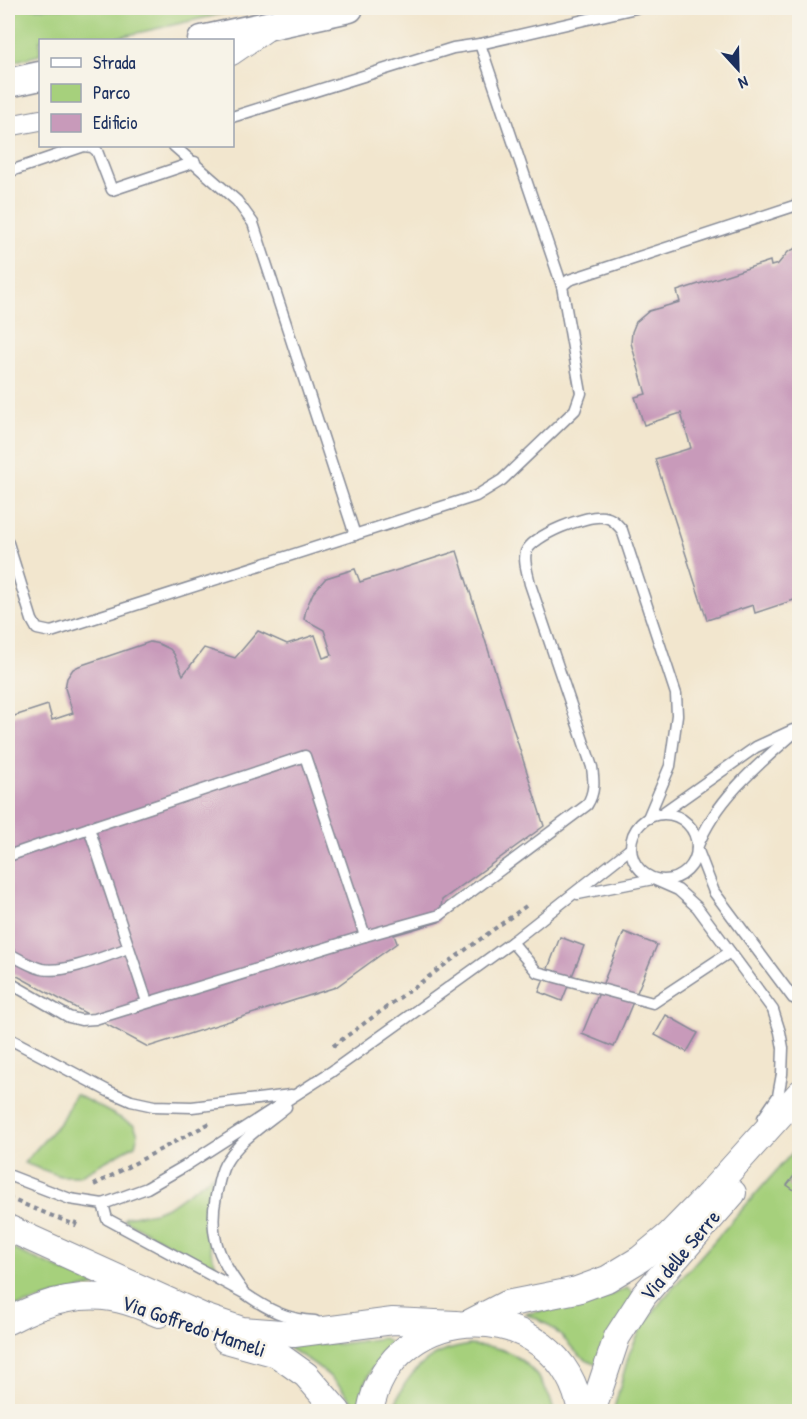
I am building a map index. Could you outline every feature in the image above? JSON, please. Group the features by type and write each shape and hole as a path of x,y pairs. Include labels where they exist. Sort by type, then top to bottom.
{"main road":[{"path":"207,39 349,8"},
{"path":"8,83 39,76"}],"street":[{"path":"234,54 279,23"},
{"path":"8,126 39,120"},
{"path":"370,1412 378,1383 388,1367 401,1352 433,1331 463,1323 506,1304 577,1290 607,1279 640,1259 669,1235 709,1194 800,1093"},
{"name":"Via delle Serre","path":"592,1412 617,1336 644,1294 800,1117"},
{"path":"8,1228 204,1317 242,1330 294,1334 393,1321 506,1326 539,1342 552,1354 573,1383 581,1412"},
{"name":"Via Goffredo Mameli","path":"8,1321 47,1302 81,1297 102,1297 127,1301 219,1338 278,1354"},
{"path":"242,1330 306,1375 338,1412"}],"lane":[{"path":"234,116 453,48 480,44 636,8"},
{"path":"8,543 32,620 38,629 51,632 476,496 502,480 575,410 581,393 562,286 480,44"},
{"path":"8,172 84,147 92,147 97,151 112,190 195,162"},
{"path":"175,147 237,201 253,224 355,535"},
{"path":"562,286 569,280 800,204"},
{"path":"8,982 69,1017 81,1020 95,1019 440,915 587,806 592,797 594,784 592,767 530,584 525,556 532,543 542,535 594,516 606,517 622,530 676,694 677,715 670,766 648,818 635,831 630,849 512,942 331,1072 147,1188 103,1204 70,1199 8,1174"},
{"path":"648,818 661,814 756,747 799,728"},
{"path":"574,895 653,879 674,879 683,874 695,858 702,834 722,804 744,778 799,728"},
{"path":"8,856 305,756 365,936"},
{"path":"661,814 676,816 684,821 696,837 697,848 714,892 793,998 800,1001"},
{"path":"88,828 147,1002"},
{"path":"630,849 637,867 653,879 678,890 697,908 772,1010 783,1048 783,1074 778,1096 760,1123 754,1143"},
{"path":"512,942 537,972 653,1003 730,952"},
{"path":"8,953 32,966 58,970 129,948"},
{"path":"8,1038 130,1101 154,1106 192,1107 294,1095"},
{"path":"244,1293 231,1274 213,1234 213,1212 218,1187 225,1165 243,1143 286,1107 294,1095"},
{"path":"103,1204 107,1219 244,1293 265,1308 283,1316 304,1321 327,1322 337,1328"}],"path":[{"path":"324,1053 532,902"},
{"path":"8,1198 75,1225 91,1187 214,1121"}],"green space":[{"path":"8,8 248,8 110,39 39,39 39,55 8,63"},
{"path":"75,1094 134,1125 138,1134 135,1145 79,1176 60,1176 24,1163 61,1121"},
{"path":"799,1145 799,1411 613,1412 629,1354 642,1327 663,1299"},
{"path":"213,1175 208,1200 206,1230 216,1266 214,1268 124,1220 126,1217 155,1212 169,1206"},
{"path":"8,1247 97,1285 8,1309"},
{"path":"627,1288 635,1295 600,1361 594,1364 581,1357 552,1328 525,1314 599,1300"},
{"path":"384,1338 390,1343 369,1376 359,1411 328,1375 287,1345 293,1343 339,1344"},
{"path":"469,1345 504,1350 524,1362 540,1380 554,1411 395,1411 400,1392 419,1367 436,1355"}],"building":[{"path":"800,246 800,598 755,613 753,605 707,620 655,459 691,448 681,413 644,425 635,397 646,394 631,343 632,332 636,322 649,311 680,302 677,291 770,261 771,266 778,264 788,252"},
{"path":"457,551 544,826 442,900 439,922 394,935 397,943 336,987 148,1047 8,971 8,718 48,705 52,720 73,713 65,688 67,678 73,669 150,642 170,649 183,675 204,648 235,658 258,631 287,644 315,635 323,658 332,655 324,630 304,619 313,593 326,578 355,569 360,582"},
{"path":"624,932 657,945 614,1047 582,1034"},
{"path":"560,937 584,946 562,1001 539,992"},
{"path":"666,1015 698,1033 687,1052 655,1035"},
{"path":"800,1168 800,1194 787,1185"}]}
